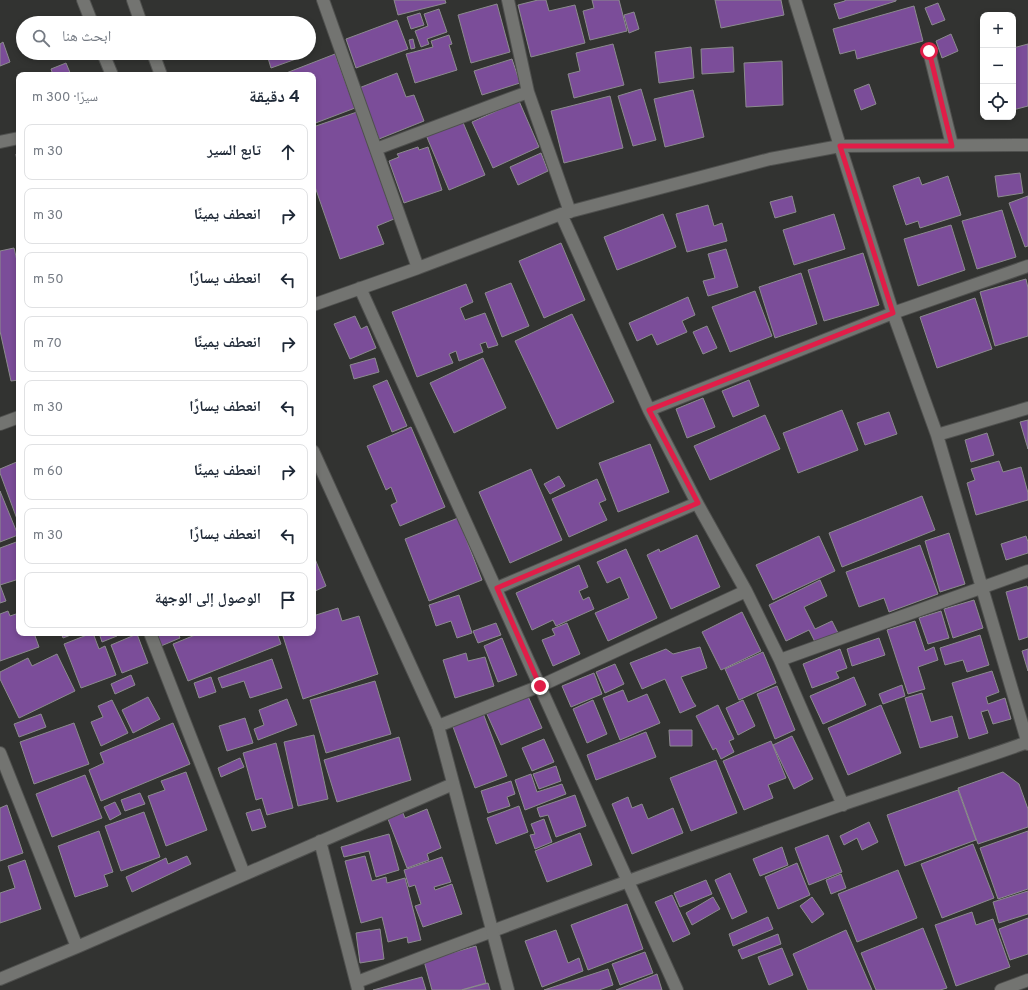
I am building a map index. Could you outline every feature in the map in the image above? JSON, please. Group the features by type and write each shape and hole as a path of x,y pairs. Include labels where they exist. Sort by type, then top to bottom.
{"street":[{"path":"83,0 89,16"},
{"path":"133,0 139,16"},
{"path":"323,0 418,268"},
{"path":"508,0 528,92 565,213 649,410 746,591 780,660 843,805"},
{"path":"320,841 358,986 492,931 628,881 843,805 1028,743 937,435 893,313 795,0"},
{"path":"929,51 952,146"},
{"path":"107,60 111,72"},
{"path":"156,60 160,72"},
{"path":"376,149 528,92"},
{"path":"0,142 16,139"},
{"path":"316,305 565,213 770,159 840,146 1028,145"},
{"path":"649,410 893,313 1028,266"},
{"path":"360,288 497,588 677,990"},
{"path":"937,435 1028,408"},
{"path":"0,424 16,418"},
{"path":"316,458 438,726 508,990"},
{"path":"497,588 698,503"},
{"path":"780,660 1028,571"},
{"path":"438,726 540,686 746,591"},
{"path":"151,636 244,874"},
{"path":"0,753 77,947"},
{"path":"0,979 453,784"},
{"path":"1002,990 1028,980"}],"building":[{"path":"394,0 445,0 446,3 398,15"},
{"path":"538,0 546,0 549,11 575,5 585,43 531,57 518,5"},
{"path":"592,0 619,0 627,31 590,40 583,11 594,8"},
{"path":"715,0 781,0 784,15 721,28"},
{"path":"845,0 896,1 839,19 834,4"},
{"path":"938,3 945,20 932,25 925,8"},
{"path":"497,4 510,52 471,63 458,15"},
{"path":"914,6 923,41 857,59 855,50 840,54 833,29"},
{"path":"439,9 447,32 427,39 429,44 421,47 415,31 428,26 424,14"},
{"path":"634,12 639,29 629,33 624,15"},
{"path":"420,13 424,25 411,29 407,17"},
{"path":"397,20 408,49 356,68 346,39"},
{"path":"951,34 958,51 942,58 936,41"},
{"path":"449,35 452,44 449,45 457,70 415,83 406,54 433,47 431,41"},
{"path":"413,39 415,48 411,49 409,40"},
{"path":"3,42 10,62 0,66 0,44"},
{"path":"613,44 624,85 574,98 568,74 580,71 576,53"},
{"path":"1028,44 1028,106 1016,109 1016,48"},
{"path":"691,47 694,78 659,83 655,52"},
{"path":"733,47 734,72 702,74 701,49"},
{"path":"335,54 355,108 316,123 316,72 289,72"},
{"path":"512,59 520,83 482,95 474,71"},
{"path":"269,60 293,60 271,68"},
{"path":"782,61 783,105 746,107 744,63"},
{"path":"66,63 70,72 52,72 51,69"},
{"path":"397,73 406,97 414,95 424,121 379,139 359,88"},
{"path":"869,84 876,104 861,110 854,90"},
{"path":"641,89 656,140 633,146 618,96"},
{"path":"693,90 704,137 665,147 654,99"},
{"path":"610,96 623,148 564,163 551,111"},
{"path":"519,101 539,147 493,168 472,122"},
{"path":"357,112 394,219 377,226 384,244 340,259 316,190 316,126"},
{"path":"462,120 485,175 449,190 426,135"},
{"path":"418,147 419,150 428,147 442,190 404,203 389,161 399,157 397,154"},
{"path":"541,153 548,171 518,185 510,167"},
{"path":"1020,173 1023,193 998,197 995,176"},
{"path":"948,176 961,215 920,228 918,221 906,225 893,186 919,177 922,185"},
{"path":"792,196 796,212 775,218 770,202"},
{"path":"1028,196 1028,246 1025,247 1009,203"},
{"path":"708,205 714,226 722,223 727,241 687,252 676,214"},
{"path":"1002,210 1016,257 977,269 962,221"},
{"path":"663,214 676,247 617,270 604,237"},
{"path":"834,214 845,249 794,265 783,230"},
{"path":"951,225 965,270 918,286 904,239"},
{"path":"561,243 585,300 544,318 519,261"},
{"path":"14,248 16,256 16,380 11,381 0,331 0,251"},
{"path":"726,249 738,287 708,296 703,281 715,278 708,254"},
{"path":"863,253 879,305 824,321 808,270"},
{"path":"801,273 817,324 775,338 759,287"},
{"path":"1026,279 1028,288 1028,336 995,346 980,292"},
{"path":"511,283 529,326 502,337 485,293"},
{"path":"466,284 473,302 460,308 465,320 485,313 498,345 488,348 486,342 480,344 483,352 459,361 456,351 449,354 453,363 417,377 392,312"},
{"path":"755,291 772,336 730,352 712,307"},
{"path":"688,297 695,315 682,321 687,332 657,345 652,334 637,341 629,323"},
{"path":"975,298 992,349 937,368 920,317"},
{"path":"572,314 614,402 557,429 515,341"},
{"path":"355,316 361,329 367,326 376,348 350,359 334,324"},
{"path":"707,326 717,348 703,354 693,332"},
{"path":"375,358 379,372 354,379 350,365"},
{"path":"483,358 506,408 454,433 430,383"},
{"path":"387,380 407,426 392,432 373,386"},
{"path":"749,380 759,406 733,417 722,391"},
{"path":"703,398 715,427 687,438 676,409"},
{"path":"842,410 858,450 798,473 783,433"},
{"path":"889,412 897,434 865,445 857,423"},
{"path":"765,415 780,449 710,480 694,446"},
{"path":"1028,420 1028,449 1020,422"},
{"path":"411,427 445,507 400,526 391,505 397,502 391,487 386,490 367,446"},
{"path":"987,433 994,455 971,462 965,440"},
{"path":"650,444 669,492 618,512 599,463"},
{"path":"999,461 1003,472 1021,467 1028,493 1028,500 976,515 967,483 975,480 971,469"},
{"path":"16,462 16,516 0,473 0,469"},
{"path":"531,469 562,540 510,563 479,492"},
{"path":"559,476 565,486 550,494 544,484"},
{"path":"597,479 606,500 599,503 607,520 569,537 552,499"},
{"path":"0,491 16,530 16,536 0,542"},
{"path":"922,496 935,530 842,567 829,533"},
{"path":"458,518 482,580 429,601 405,539"},
{"path":"949,533 965,584 940,592 925,541"},
{"path":"697,535 720,587 671,609 647,555 659,549 660,552"},
{"path":"819,536 835,571 773,600 756,565"},
{"path":"1026,536 1028,542 1028,553 1006,560 1001,544"},
{"path":"16,542 16,580 0,585 0,548"},
{"path":"920,545 938,594 889,612 884,598 859,607 846,572"},
{"path":"626,549 657,618 608,641 595,613 629,598 620,577 607,583 597,562"},
{"path":"316,561 326,586 316,591"},
{"path":"579,565 588,587 579,591 583,600 589,597 594,609 556,626 553,620 532,630 516,593"},
{"path":"820,580 827,596 804,607 815,629 832,621 838,633 816,644 809,630 786,641 769,605"},
{"path":"0,585 6,601 0,603"},
{"path":"1027,586 1028,637 1019,640 1006,592"},
{"path":"459,595 472,633 457,638 451,621 436,626 429,605"},
{"path":"974,600 983,628 953,638 944,609"},
{"path":"338,608 342,621 359,616 378,674 303,699 283,636 316,636 316,615"},
{"path":"8,611 10,616 16,614 16,636 35,636 39,647 0,661 0,614"},
{"path":"941,611 949,638 928,644 919,618"},
{"path":"742,612 761,651 721,670 702,632"},
{"path":"915,621 925,651 934,647 938,660 918,667 925,689 908,694 887,630"},
{"path":"496,623 501,635 478,643 473,631"},
{"path":"567,623 580,654 553,666 542,640 555,635 552,629"},
{"path":"980,635 989,665 967,672 963,660 945,665 940,648"},
{"path":"84,636 94,636 99,649 105,646 116,675 81,688 64,644"},
{"path":"100,636 117,636 102,642"},
{"path":"132,636 138,636 148,663 122,673 111,645"},
{"path":"157,636 179,636 180,638 161,646"},
{"path":"193,636 278,636 281,644 188,681 173,644"},
{"path":"502,638 517,675 498,682 484,646"},
{"path":"879,638 885,655 852,666 847,649"},
{"path":"700,647 707,668 681,677 696,706 680,713 665,679 642,689 630,663 666,649 673,654"},
{"path":"840,649 847,668 836,672 839,678 812,688 803,664"},
{"path":"1028,649 1028,671 1022,651"},
{"path":"763,652 776,683 739,700 725,669"},
{"path":"466,653 468,661 485,657 494,686 455,698 443,660"},
{"path":"57,654 75,691 19,718 0,679 0,672 28,658 32,666"},
{"path":"272,659 282,688 250,698 244,681 222,688 218,678"},
{"path":"615,664 624,684 605,693 596,672"},
{"path":"992,671 999,692 986,697 988,704 1005,698 1011,719 993,724 988,710 981,712 988,733 969,739 952,683"},
{"path":"594,673 602,694 571,707 562,686"},
{"path":"131,675 135,685 115,694 111,684"},
{"path":"211,677 216,692 199,698 194,683"},
{"path":"854,677 866,705 823,724 810,696"},
{"path":"375,681 391,734 326,753 310,700"},
{"path":"902,685 905,696 883,704 879,694"},
{"path":"777,686 795,730 775,739 757,694"},
{"path":"623,690 628,702 647,694 660,723 620,740 603,698"},
{"path":"922,693 931,722 952,716 958,737 920,748 905,698"},
{"path":"527,694 542,728 501,745 486,712"},
{"path":"148,697 160,719 133,733 122,710"},
{"path":"287,699 297,725 258,740 254,729 264,725 259,710"},
{"path":"112,700 128,733 101,746 91,722 103,717 98,706"},
{"path":"593,700 607,734 587,743 573,709"},
{"path":"743,700 755,726 738,735 726,708"},
{"path":"718,705 734,739 729,741 734,752 721,759 716,748 713,750 696,716"},
{"path":"881,705 901,753 848,775 828,728"},
{"path":"483,713 507,776 475,788 452,724"},
{"path":"41,714 46,727 19,737 14,724"},
{"path":"245,718 253,743 227,751 219,726"},
{"path":"74,723 89,764 34,784 20,742"},
{"path":"173,723 190,764 101,801 89,770 104,763 100,753"},
{"path":"669,730 692,730 692,746 670,746"},
{"path":"646,732 656,757 596,780 587,755"},
{"path":"314,735 328,799 298,806 284,742"},
{"path":"792,736 813,779 794,789 773,745"},
{"path":"399,737 411,780 337,802 324,760"},
{"path":"544,739 554,762 532,771 522,748"},
{"path":"771,741 786,778 768,785 773,798 744,810 723,761"},
{"path":"276,743 293,808 267,815 262,798 256,800 243,753"},
{"path":"240,758 244,767 221,777 218,768"},
{"path":"716,760 737,813 691,831 670,778"},
{"path":"556,766 561,781 539,789 533,774"},
{"path":"186,772 207,830 166,846 148,796 165,790 161,781"},
{"path":"1003,772 1019,784 1028,809 1028,827 978,844 958,788"},
{"path":"531,774 537,792 562,784 566,794 525,810 515,780"},
{"path":"85,775 102,818 52,837 36,794"},
{"path":"511,781 515,794 507,797 510,806 488,813 481,791"},
{"path":"958,790 976,840 905,866 887,815"},
{"path":"140,793 145,804 125,811 121,800"},
{"path":"575,795 586,826 556,837 548,815 540,817 537,808"},
{"path":"628,797 632,808 642,804 648,819 673,808 683,833 632,854 612,804"},
{"path":"115,802 121,814 110,820 104,807"},
{"path":"7,805 23,853 0,861 0,808"},
{"path":"519,806 528,832 496,844 487,818"},
{"path":"260,809 266,827 252,831 246,813"},
{"path":"427,809 441,848 427,854 429,860 407,868 388,819 403,813 405,818"},
{"path":"144,812 160,857 121,871 105,826"},
{"path":"544,819 552,842 535,849 530,835 535,834 531,824"},
{"path":"869,822 878,842 862,850 857,838 844,845 840,836"},
{"path":"99,831 113,872 104,875 108,886 75,897 58,846"},
{"path":"1028,831 1028,889 998,899 980,848"},
{"path":"580,833 592,865 547,882 535,851"},
{"path":"389,834 399,870 376,877 369,851 344,857 341,847"},
{"path":"828,835 842,872 809,885 795,848"},
{"path":"973,844 994,898 942,918 921,864"},
{"path":"782,847 788,865 760,876 753,859"},
{"path":"187,856 191,864 132,892 126,877 166,858 168,864"},
{"path":"365,856 372,881 386,877 387,883 405,878 421,940 408,943 407,937 388,942 382,917 361,923 345,861"},
{"path":"442,857 451,882 434,887 435,890 452,884 462,914 423,927 415,906 421,904 415,885 409,887 404,870"},
{"path":"25,860 41,909 0,923 0,893 15,888 8,866"},
{"path":"797,863 810,895 778,909 765,877"},
{"path":"898,870 917,918 857,942 838,894"},
{"path":"730,873 747,912 732,919 715,880"},
{"path":"841,874 846,888 831,894 826,880"},
{"path":"706,880 712,894 680,907 674,893"},
{"path":"1028,891 1028,914 999,923 993,902"},
{"path":"672,895 690,934 673,942 655,902"},
{"path":"713,897 720,909 692,925 686,913"},
{"path":"812,897 824,914 812,923 800,906"},
{"path":"627,904 643,949 588,970 571,925"},
{"path":"972,912 976,925 993,919 1010,967 956,986 935,925"},
{"path":"768,917 773,929 733,946 729,934"},
{"path":"1028,918 1028,954 1010,960 999,929"},
{"path":"923,928 947,988 940,990 876,990 861,953"},
{"path":"380,929 384,959 360,963 356,933"},
{"path":"556,930 568,963 579,958 583,971 542,987 525,941"},
{"path":"846,930 872,990 808,990 793,954"},
{"path":"778,934 781,944 742,959 738,950"},
{"path":"476,946 486,983 461,990 432,990 424,961"},
{"path":"782,948 793,975 769,985 758,957"},
{"path":"645,952 653,973 620,985 612,964"},
{"path":"608,969 613,985 599,990 544,990"},
{"path":"657,974 662,990 616,990"},
{"path":"422,977 426,990 373,990"},
{"path":"488,983 490,990 462,990"}],"route":[{"path":"540,686 497,588 698,503 649,410 893,313 840,146 952,146 929,51"}]}
